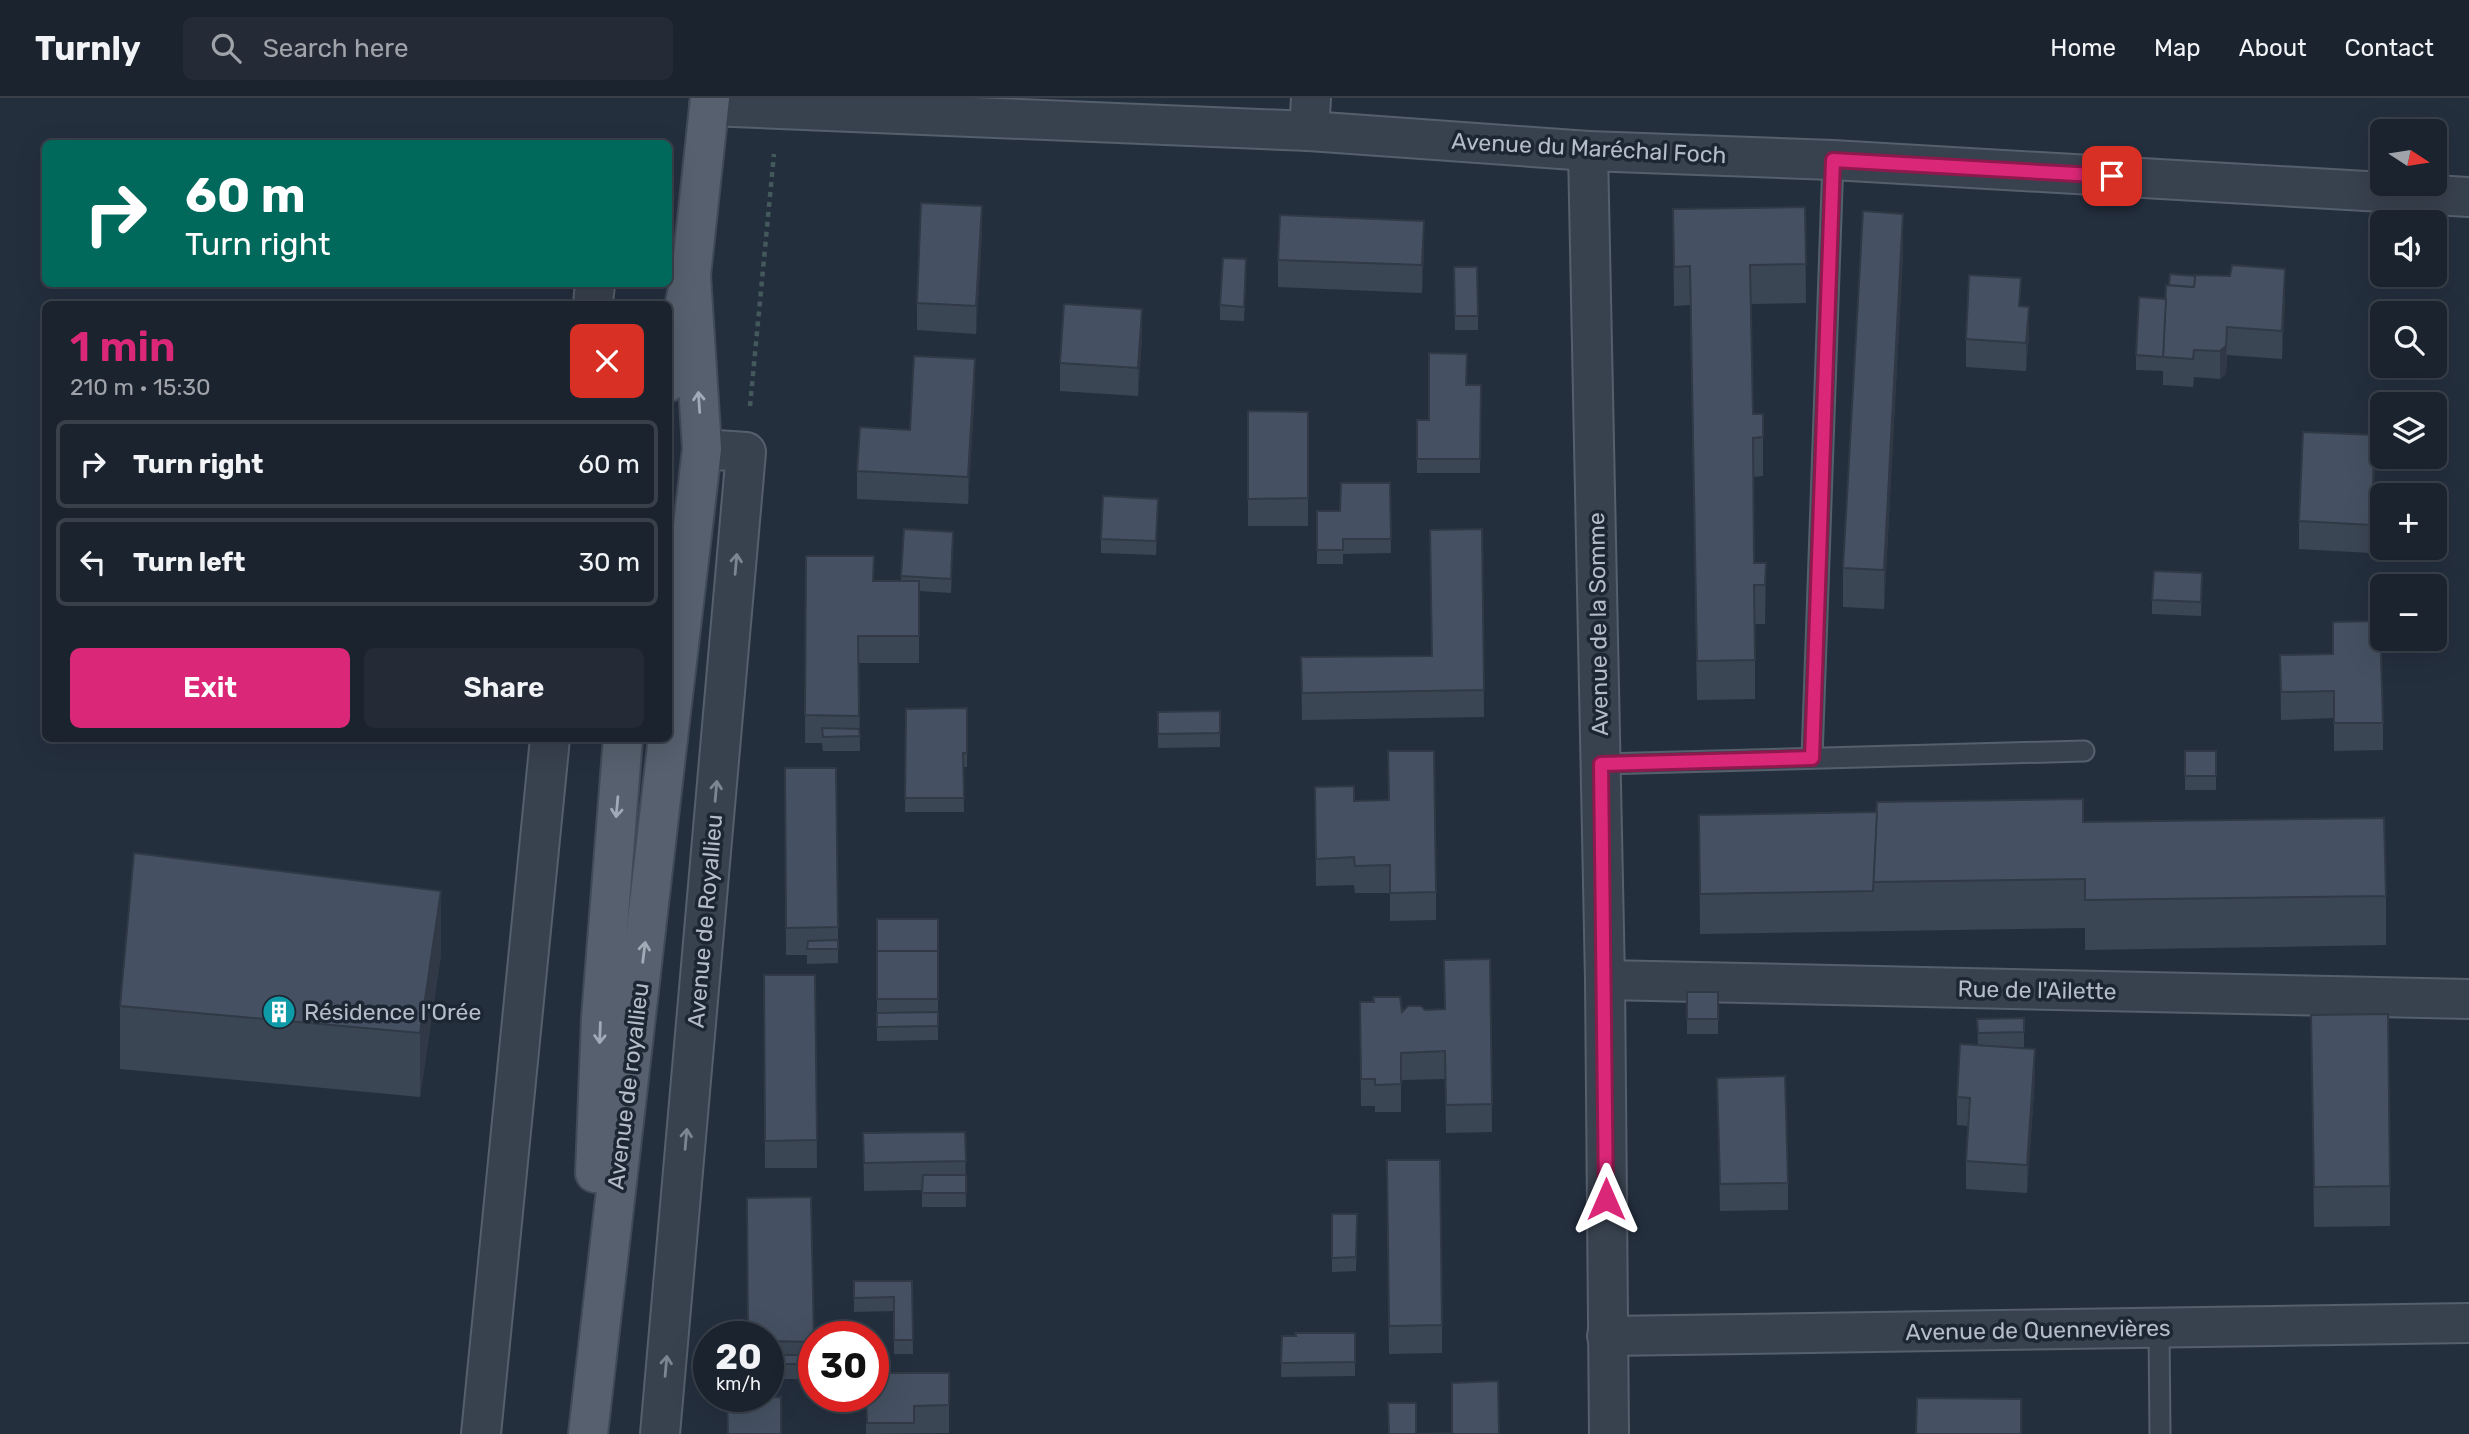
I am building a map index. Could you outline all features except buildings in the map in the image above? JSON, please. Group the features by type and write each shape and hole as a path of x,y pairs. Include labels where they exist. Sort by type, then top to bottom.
{"main road":[{"path":"672,363 691,275 709,102"},
{"name":"Avenue de royallieu","path":"672,704 702,449 691,275"},
{"name":"Avenue de Royallieu","path":"587,1434 601,1018 623,742"},
{"name":"Avenue de royallieu","path":"587,1434 668,742"}],"street":[{"name":"Avenue du Maréchal Foch","path":"709,102 779,108 1310,114 1588,151 1833,160 2469,197"},
{"name":"Avenue de la Somme","path":"1588,151 1605,980 1609,1434"},
{"path":"667,301 691,275"},
{"path":"702,449 746,452"},
{"name":"Avenue de Royallieu","path":"660,1434 746,452"},
{"path":"481,1434 550,742"},
{"name":"Rue de l'Ailette","path":"1605,980 2469,999"},
{"name":"Avenue de Quennevières","path":"1607,1336 2469,1324"}],"lane":[{"path":"1812,758 1833,160"},
{"path":"1601,764 2084,751"},
{"path":"2160,1328 2160,1434"}],"path":[{"path":"746,452 779,108"}],"place":[{"name":"Résidence l'Orée","path":"279,1012"}],"route":[{"path":"1606,1199 1601,764 1812,758 1833,160 2112,176"}]}
